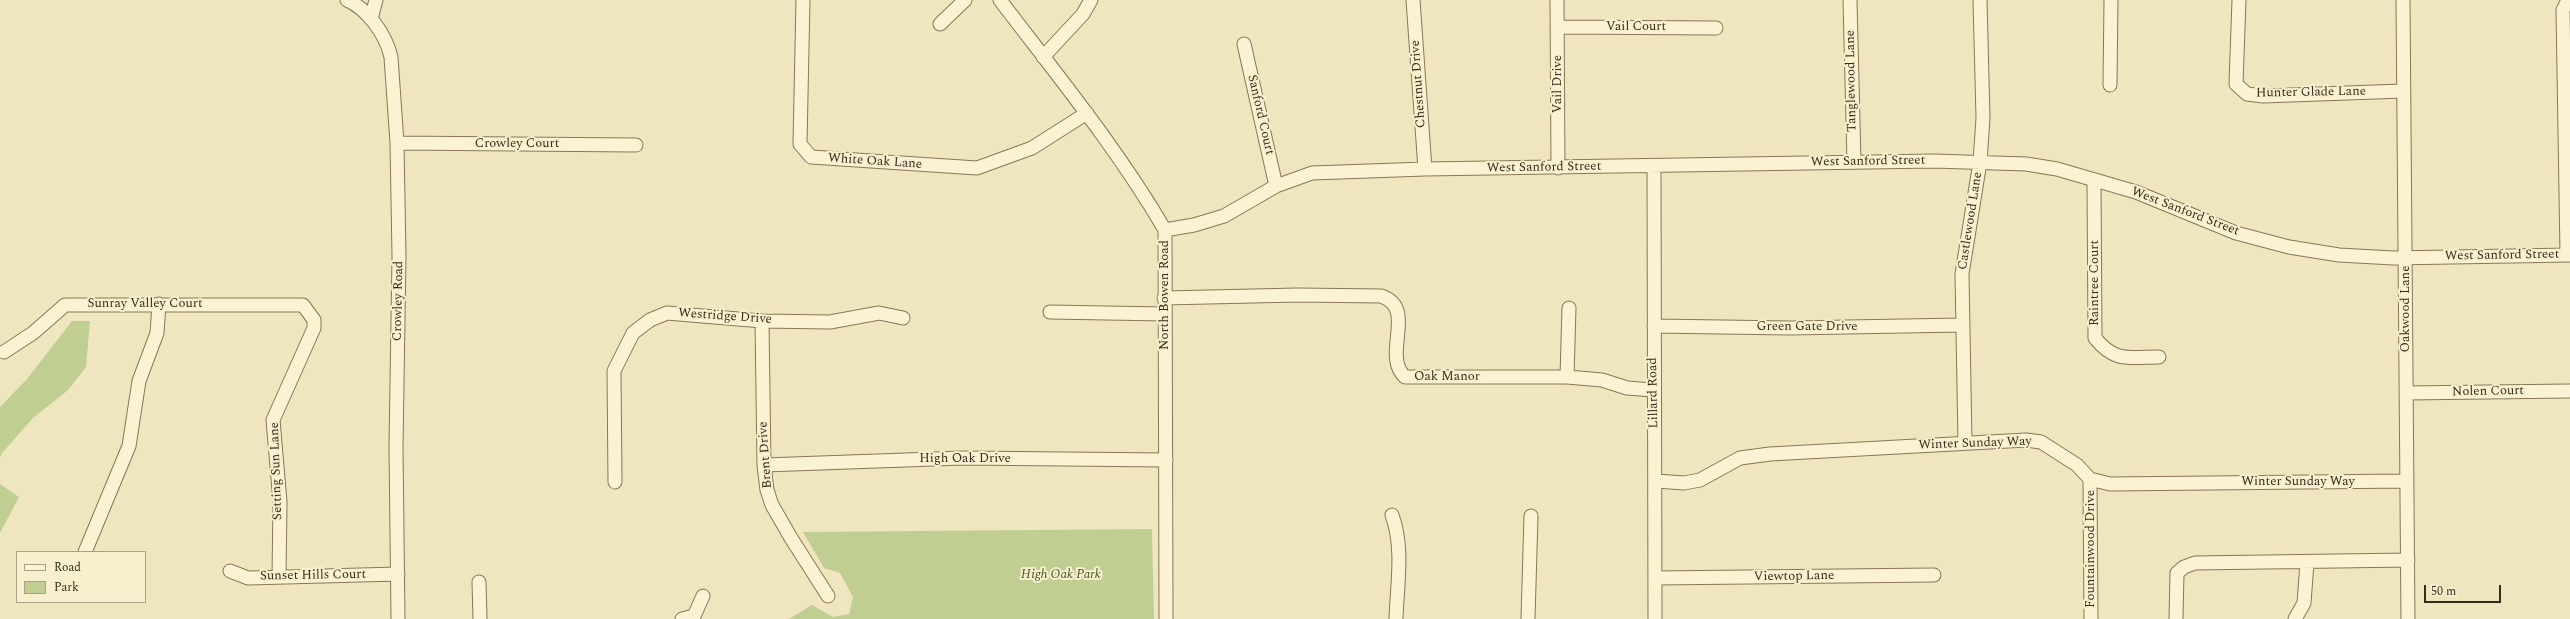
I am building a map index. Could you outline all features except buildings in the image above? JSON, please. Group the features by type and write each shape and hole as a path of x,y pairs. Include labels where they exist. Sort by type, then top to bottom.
{"street":[{"name":"Crowley Road","path":"347,0 371,19 388,43 391,57 397,143 399,256 396,443 398,619"},
{"path":"371,19 376,0"},
{"name":"White Oak Lane","path":"803,0 800,144 811,157 977,168 1032,148 1087,113"},
{"path":"940,24 965,0"},
{"name":"North Bowen Road","path":"1000,0 1043,58 1087,113 1144,194 1165,230 1164,314 1166,619"},
{"path":"1043,58 1083,14 1092,0"},
{"name":"Chestnut Drive","path":"1413,0 1425,169"},
{"name":"Vail Drive","path":"1557,0 1558,168"},
{"name":"Tanglewood Lane","path":"1850,0 1854,162"},
{"name":"Castlewood Lane","path":"1965,443 1961,325 1962,274 1980,162 1983,118 1980,0"},
{"path":"2110,85 2111,0"},
{"name":"Hunter Glade Lane","path":"2239,0 2236,84 2247,94 2262,96 2403,91"},
{"name":"Oakwood Lane","path":"2402,0 2408,619"},
{"path":"2568,0 2563,10 2568,121 2568,255"},
{"name":"Vail Court","path":"1557,27 1716,28"},
{"name":"Sanford Court","path":"1244,44 1276,186"},
{"name":"Crowley Court","path":"397,143 636,145"},
{"name":"West Sanford Street","path":"1165,230 1194,225 1224,216 1276,186 1312,173 1425,169 1854,162 1980,162 2049,168 2136,192 2236,233 2289,247 2339,255 2393,258 2568,255"},
{"name":"Lillard Road","path":"1654,166 1653,390 1656,481 1656,619"},
{"name":"Raintree Court","path":"2094,181 2095,338 2105,351 2116,357 2159,357"},
{"name":"Oak Manor","path":"1164,298 1297,295 1381,296 1389,298 1398,311 1396,363 1405,377 1567,377 1602,380 1627,388 1653,390"},
{"path":"85,551 129,446 139,381 157,333 159,304"},
{"name":"Sunray Valley Court","path":"4,352 33,333 66,305 303,305"},
{"name":"Setting Sun Lane","path":"279,577 280,502 273,420 314,328 314,320 303,305"},
{"path":"1567,377 1570,308"},
{"path":"1050,312 1164,314"},
{"name":"Westridge Drive","path":"615,482 614,371 633,333 650,320 667,313 762,320 830,322 879,313 903,318"},
{"name":"Brent Drive","path":"762,320 764,465 767,490 772,505 828,596"},
{"name":"Green Gate Drive","path":"1654,326 1790,328 1961,325"},
{"name":"Nolen Court","path":"2406,393 2570,391"},
{"name":"Winter Sunday Way","path":"1656,481 1684,483 1700,480 1740,458 1770,454 2024,440 2041,442 2077,465 2090,479 2110,484 2407,481"},
{"name":"High Oak Drive","path":"764,465 962,458 1166,460"},
{"name":"Fountainwood Drive","path":"2090,479 2091,619"},
{"path":"1392,515 1397,530 1399,545 1396,619"},
{"path":"1528,619 1531,516"},
{"path":"2176,619 2177,573 2184,567 2195,563 2307,563 2408,560"},
{"path":"2295,619 2304,603 2307,563"},
{"name":"Sunset Hills Court","path":"230,571 248,578 398,574"},
{"name":"Viewtop Lane","path":"1655,578 1934,575"},
{"path":"479,582 480,619"},
{"path":"682,619 694,616 703,596"}],"green space":[{"path":"72,321 90,321 86,367 68,390 33,418 2,453 0,458 0,407 27,379"},
{"path":"0,484 19,497 0,533"},
{"name":"High Oak Park","path":"1152,529 1154,619 789,619 812,605 833,617 849,614 853,597 840,573 824,568 803,532"}]}
